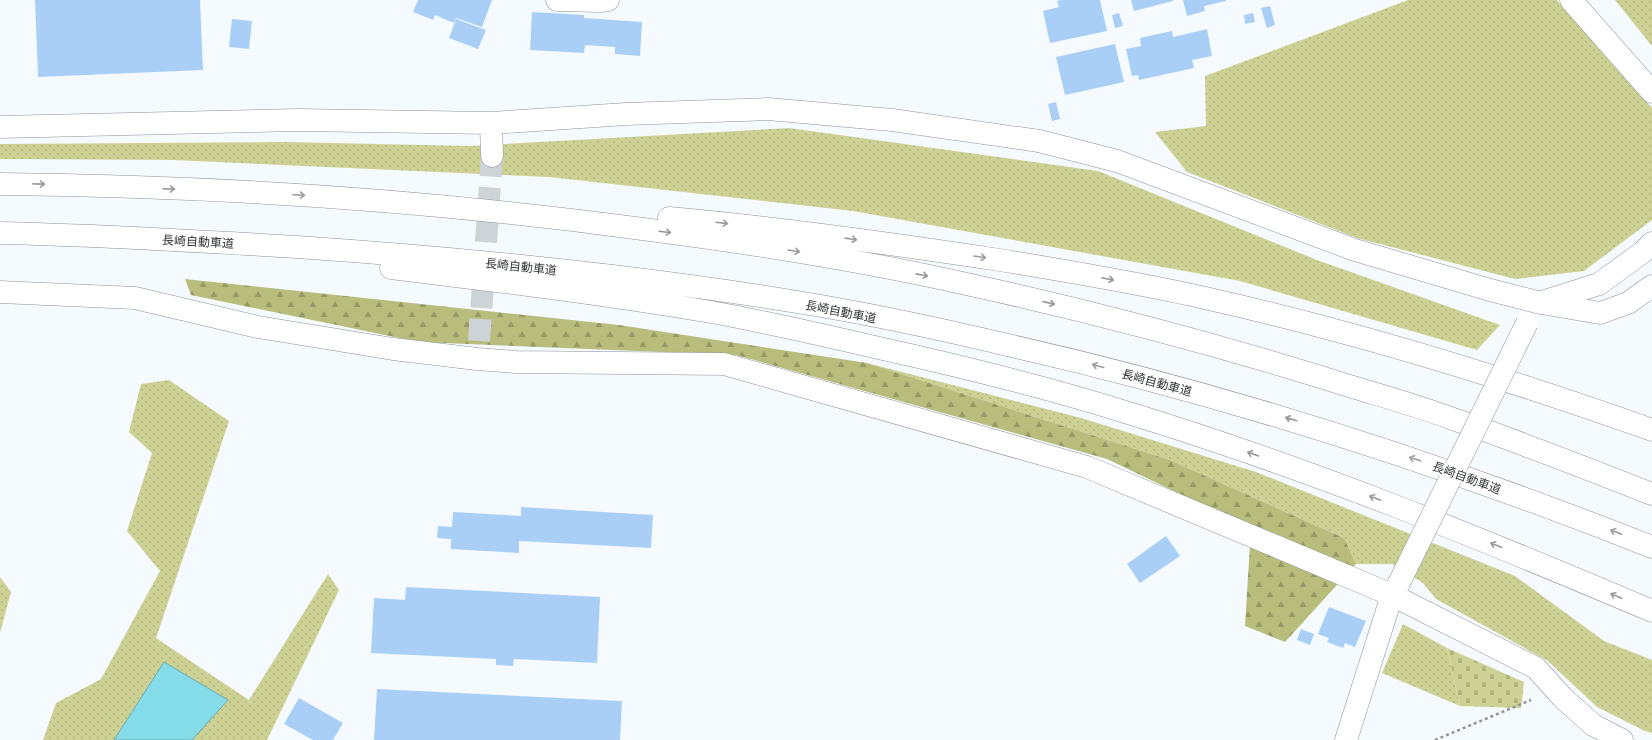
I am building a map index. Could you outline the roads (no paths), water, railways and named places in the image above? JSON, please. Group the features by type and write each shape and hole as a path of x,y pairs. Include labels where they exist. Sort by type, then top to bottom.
{"main road":[{"path":"557,0 608,0"},
{"path":"1570,0 1652,92"},
{"path":"0,127 298,120 491,123 626,114 768,109 892,120 1039,141 1118,161 1356,250 1490,290 1541,303 1600,313 1628,303 1652,286"},
{"path":"491,123 492,156"},
{"path":"0,184 57,184 334,196 576,209 830,235 1083,274 1203,297 1306,322 1440,360 1571,401 1652,430"},
{"path":"334,196 462,207 704,237 831,257 968,284 1090,312 1205,342 1326,378 1452,418 1652,494"},
{"name":"長崎自動車道","path":"0,233 196,240 445,258 697,287 822,306 955,333 1099,366 1314,426 1437,466 1652,546"},
{"path":"196,240 369,266 592,293 706,312 824,335 939,362 1119,410 1286,465 1513,552 1652,611"},
{"path":"1346,740 1396,589 1527,323 1541,303 1599,284 1643,252 1652,243"},
{"path":"0,292 135,298 258,327 393,349 478,350 516,362 724,364 781,382 1087,467 1396,589 1536,668 1562,697 1593,724 1622,740"}],"water":[{"path":"164,662 228,700 192,740 114,740"}],"tunnel":[{"path":"479,341 492,156"}]}
